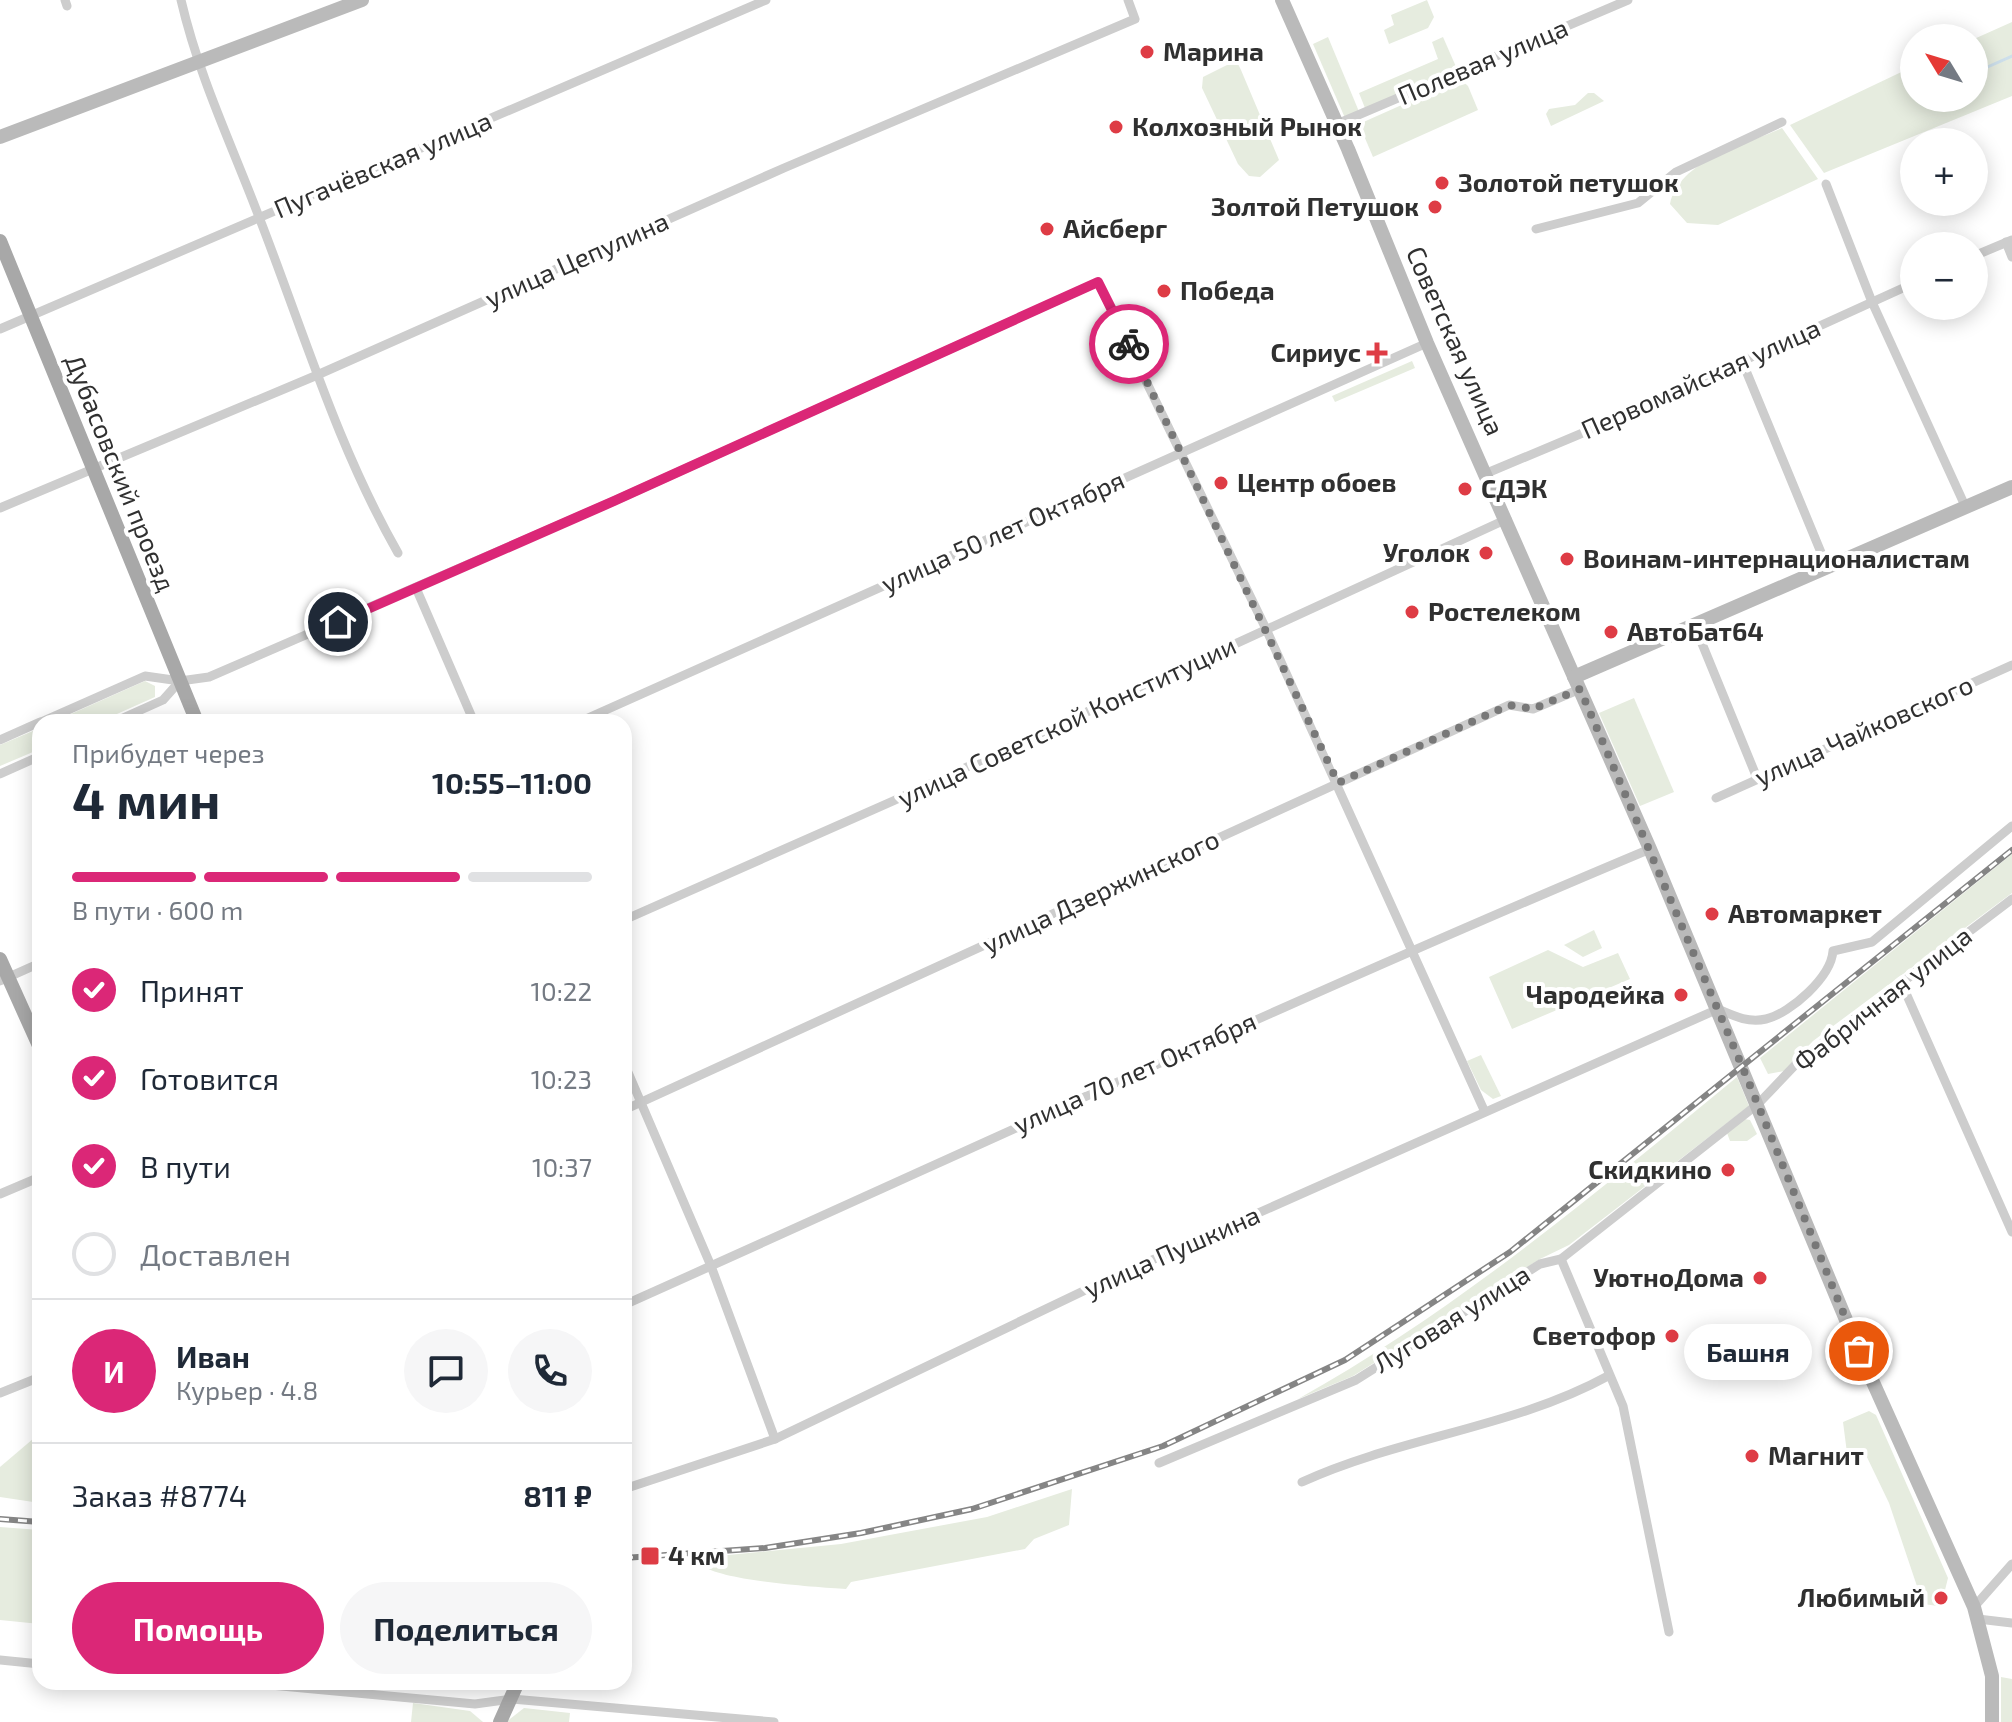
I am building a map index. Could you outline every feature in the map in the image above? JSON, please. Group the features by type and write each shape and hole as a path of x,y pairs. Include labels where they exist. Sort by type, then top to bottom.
{"main road":[{"path":"0,137 362,0"},
{"name":"Советская улица","path":"1282,0 1427,343 1487,473 1650,849 1859,1351 1976,1613 1992,1676 1992,1722"},
{"name":"Дубасовский проезд","path":"0,241 194,714"},
{"path":"1577,683 1694,624 2012,487"},
{"path":"0,959 4,979 32,1033"},
{"path":"500,1722 515,1690"}],"street":[{"path":"181,0 195,61 259,217 315,376 372,507 398,553"},
{"name":"Пугачёвская улица","path":"0,329 766,0"},
{"name":"улица Цепулина","path":"0,508 315,376 812,155 1135,19 1128,0"},
{"name":"Полевая улица","path":"1337,124 1628,0"},
{"path":"1536,229 1610,213 1638,203 1676,172 1782,122"},
{"path":"1826,184 1872,302 1966,508"},
{"path":"1988,250 2009,241 2012,257"},
{"path":"58,714 145,676 180,681 209,677 416,588 1098,282 1338,783 1484,1110"},
{"name":"Первомайская улица","path":"1487,473 1604,424 1900,289"},
{"name":"улица 50 лет Октября","path":"597,714 1427,343"},
{"path":"1742,361 1827,567"},
{"name":"улица Советской Конституции","path":"632,916 1267,631 1507,519"},
{"path":"416,588 471,714"},
{"path":"1694,624 1757,778"},
{"name":"улица Чайковского","path":"1716,798 2012,665"},
{"path":"132,714 163,700 180,681"},
{"name":"улица Дзержинского","path":"632,1106 1509,705 1533,709 1577,683"},
{"path":"0,740 32,726"},
{"path":"0,774 32,760"},
{"path":"1718,1009 1742,1020 1767,1019 1790,1007 1808,992 1832,962 1833,951 1872,942 2012,826"},
{"name":"улица 70 лет Октября","path":"632,1301 1021,1123 1413,949 1650,849"},
{"name":"Фабричная улица","path":"1758,1104 1800,1060 2012,899"},
{"path":"4,979 32,967"},
{"path":"1901,982 2012,1232"},
{"name":"улица Пушкина","path":"632,1486 775,1439 993,1332 1484,1110 1718,1009"},
{"path":"632,1082 711,1266 775,1439"},
{"name":"Луговая улица","path":"1159,1463 1356,1380 1540,1264 1561,1259 1758,1104"},
{"path":"0,1194 32,1180"},
{"path":"1561,1259 1623,1406 1669,1632"},
{"path":"1302,1482 1385,1452 1550,1403 1608,1376"},
{"path":"0,1393 32,1380"},
{"path":"2012,1564 1976,1613 2012,1623"},
{"path":"0,1660 32,1663"},
{"path":"324,1690 475,1704 512,1699 774,1722"}],"shaded area":[{"path":"1427,0 1434,17 1428,28 1389,44 1384,30 1394,25 1391,15"},
{"path":"2012,22 2012,96 1988,106 1988,33"},
{"path":"1328,37 1360,114 1345,118 1313,44"},
{"path":"1443,37 1457,69 1365,108 1359,93 1438,59 1432,42"},
{"path":"1231,63 1238,64 1241,70 1279,160 1260,177 1249,176 1238,164 1202,88 1203,77"},
{"path":"1900,73 1900,112 1973,112 1934,128 1900,128 1900,142 1824,173 1790,125"},
{"path":"1460,79 1468,86 1478,110 1373,157 1359,124"},
{"path":"1588,93 1594,93 1604,101 1551,126 1546,114 1549,109 1575,105"},
{"path":"1782,128 1818,179 1718,225 1687,223 1670,204 1686,176 1700,165"},
{"path":"1412,361 1415,368 1335,402 1332,396"},
{"path":"145,681 155,686 155,697 117,714 71,714"},
{"path":"1634,698 1674,792 1640,806 1599,713"},
{"path":"32,731 32,752 0,766 0,745"},
{"path":"2012,854 2012,893 1813,1041 1784,1071 1768,1074 1760,1058"},
{"path":"1594,930 1602,948 1583,957 1564,945"},
{"path":"1548,950 1583,967 1618,953 1630,979 1512,1029 1489,977"},
{"path":"1481,1055 1501,1096 1493,1099 1481,1090 1467,1061"},
{"path":"1737,1077 1749,1106 1569,1245 1540,1259 1353,1376 1298,1399 1470,1289"},
{"path":"1744,1119 1750,1120 1757,1134 1747,1141 1730,1141 1727,1133"},
{"path":"1869,1411 1876,1415 1948,1578 1945,1590 1933,1595 1938,1606 1923,1604 1889,1503 1864,1451 1847,1453 1843,1422"},
{"path":"32,1440 32,1502 0,1497 0,1467"},
{"path":"1072,1489 1069,1525 1034,1539 1025,1549 851,1582 846,1589 748,1579 712,1571 702,1565 708,1557 841,1544 987,1517"},
{"path":"0,1527 32,1529 32,1623 0,1620"},
{"path":"2001,1677 2012,1679 2012,1722 2001,1722"},
{"path":"413,1703 470,1711 483,1722 411,1722"},
{"path":"524,1708 570,1713 569,1722 506,1722"}],"waterway":[{"path":"1988,67 2012,56"}],"railway":[{"path":"632,1557 765,1548 861,1533 972,1509 1163,1446 1345,1360 1510,1252 2012,850"},
{"path":"0,1519 32,1521"}],"way so far":[{"path":"1129,344 1338,783 1509,705 1533,709 1580,689 1742,1066 1859,1351"}],"place":[{"name":"Марина","path":"1147,52"},
{"name":"Колхозный Рынок","path":"1116,127"},
{"name":"Золотой петушок","path":"1442,183"},
{"name":"Золтой Петушок","path":"1435,207"},
{"name":"Айсберг","path":"1047,229"},
{"name":"Победа","path":"1164,291"},
{"name":"Сириус","path":"1377,353"},
{"name":"Центр обоев","path":"1221,483"},
{"name":"СДЭК","path":"1465,489"},
{"name":"Уголок","path":"1486,553"},
{"name":"Воинам-интернационалистам","path":"1567,559"},
{"name":"Ростелеком","path":"1412,612"},
{"name":"АвтоБат64","path":"1611,632"},
{"name":"Автомаркет","path":"1712,914"},
{"name":"Чародейка","path":"1681,995"},
{"name":"Скидкино","path":"1728,1170"},
{"name":"УютноДома","path":"1760,1278"},
{"name":"Светофор","path":"1672,1336"},
{"name":"Башня","path":"1859,1351"},
{"name":"Магнит","path":"1752,1456"},
{"name":"4 км","path":"650,1556"},
{"name":"Любимый","path":"1941,1598"}],"route":[{"path":"338,622 1098,282 1129,344"}]}
